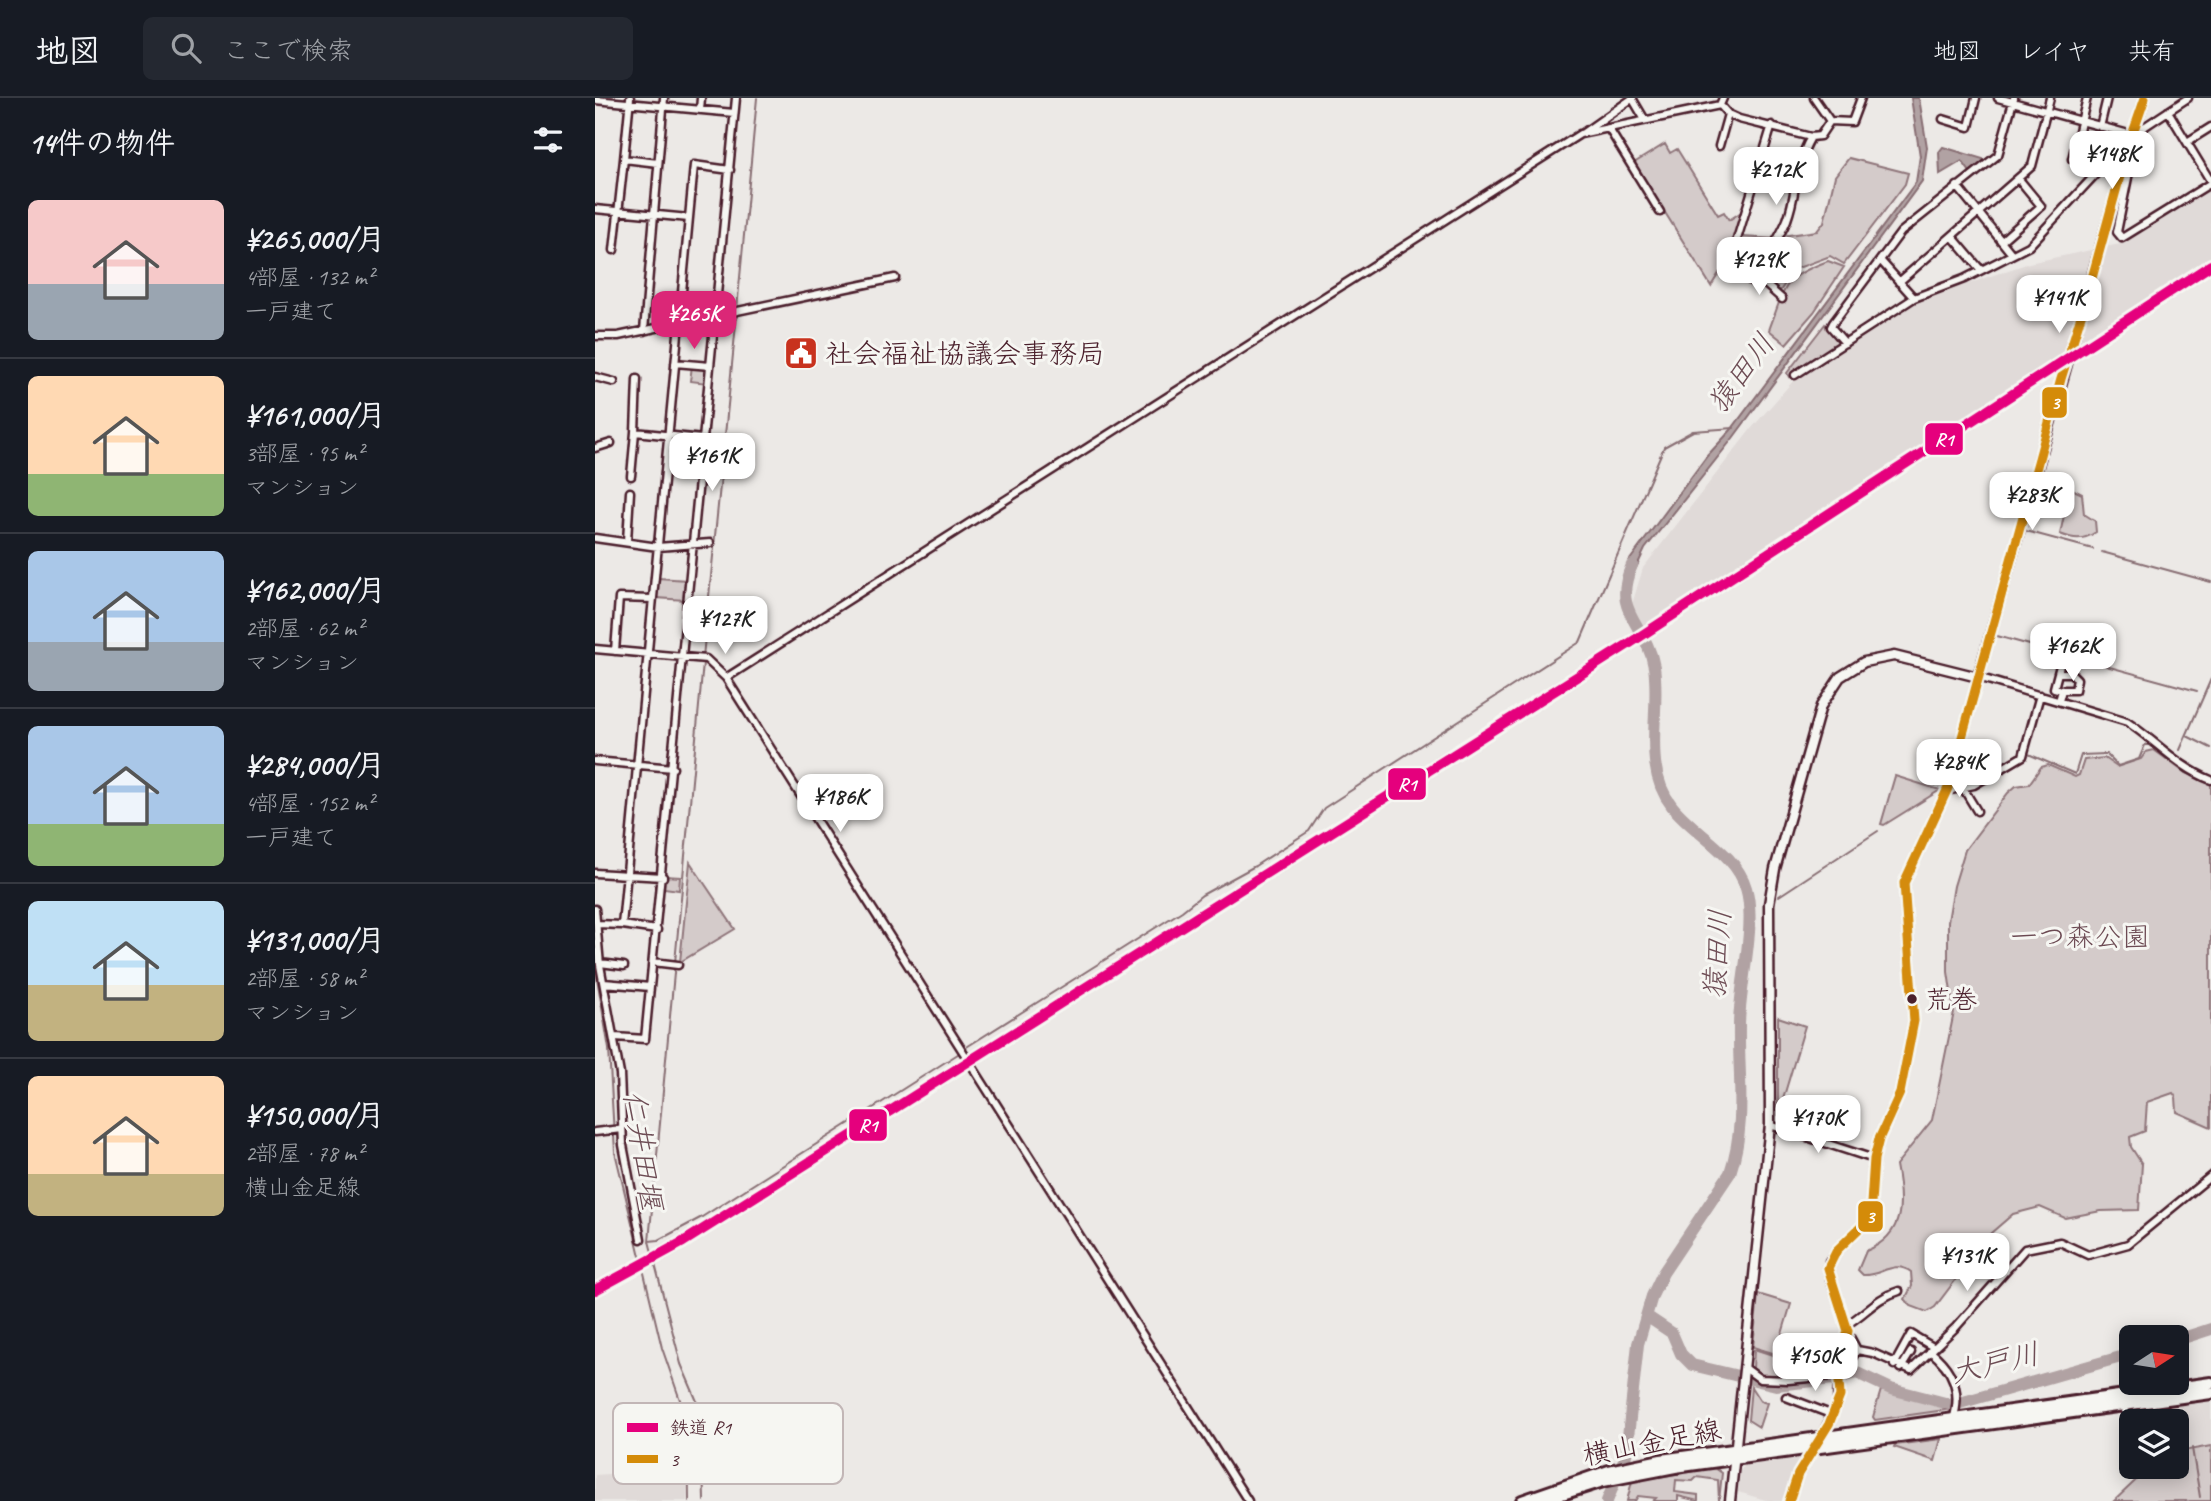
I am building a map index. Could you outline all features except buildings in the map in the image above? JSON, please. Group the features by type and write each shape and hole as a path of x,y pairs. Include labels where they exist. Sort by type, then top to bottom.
{"main road":[{"name":"横山金足線","path":"1952,1424 2211,1383"},
{"name":"横山金足線","path":"1522,1501 1631,1470 1735,1453 2211,1393"},
{"name":"横山金足線","path":"1540,1501 1609,1475"}],"street":[{"path":"644,331 664,98"},
{"path":"700,110 701,98"},
{"path":"615,1037 645,1039 663,877 736,98"},
{"path":"726,678 1580,135 1633,98 1645,120"},
{"path":"1814,98 1830,121"},
{"path":"1830,121 1852,122 1861,98"},
{"path":"1943,119 1969,127 1976,98"},
{"path":"1998,98 2013,100 2046,113 2133,133 2188,98"},
{"path":"1899,282 2032,166 2050,98"},
{"path":"2087,98 2072,159 2101,169"},
{"path":"2100,127 2107,98"},
{"path":"1789,1501 1798,1474 1833,1415 1840,1396 1839,1374 1847,1333 1828,1268 1837,1250 1870,1218 1874,1159 1879,1139 1900,1093 1914,1021 1904,883 1947,791 2060,379 2145,98"},
{"path":"1845,343 1832,327 1833,323 1901,232 1998,155 2013,100"},
{"path":"595,101 629,101 734,113"},
{"path":"614,250 629,101"},
{"path":"1580,135 1721,101 1728,114 1719,146"},
{"path":"2133,133 2136,138 2117,232 2122,238 2211,182 2168,111"},
{"path":"1728,114 1811,137 1820,136 1830,121"},
{"path":"1772,125 1734,249 1739,263 1752,279 1781,299"},
{"path":"2187,142 2211,127"},
{"path":"1609,129 1660,212"},
{"path":"1752,279 1788,217 1797,164 1811,137"},
{"path":"1795,375 1915,298 1980,269 2038,238 2118,149 2128,148"},
{"path":"624,159 658,163"},
{"path":"622,925 694,165 730,170"},
{"path":"2001,241 2041,206 2018,178"},
{"path":"1957,186 2011,253"},
{"path":"595,209 689,218"},
{"path":"1952,236 1980,269"},
{"path":"1880,260 1915,298"},
{"path":"595,335 618,336 895,278"},
{"path":"675,363 710,366"},
{"path":"595,377 614,382"},
{"path":"631,476 637,379"},
{"path":"635,432 703,439"},
{"path":"595,448 611,443"},
{"path":"627,541 630,492"},
{"path":"595,538 658,547 711,543"},
{"path":"615,651 619,598 652,599"},
{"path":"595,649 703,659 726,678 1248,1501"},
{"path":"1730,1501 1770,1125 1769,904 1786,828 1824,698 1840,677 1877,658 1905,658 2127,722 2147,735 2190,772 2211,780"},
{"path":"2058,673 2071,673 2077,679 2075,690 2054,688 2058,673 2062,659"},
{"path":"2059,701 2062,690"},
{"path":"1947,791 1963,788 1994,775 2023,756 2040,695"},
{"path":"595,761 673,768"},
{"path":"1963,788 1977,811"},
{"path":"595,873 663,877"},
{"path":"595,909 599,964 615,1037 620,1074 622,1129 641,1239"},
{"path":"597,924 657,930"},
{"path":"653,962 675,965"},
{"path":"599,964 624,966"},
{"path":"604,983 650,987"},
{"path":"1770,1125 1874,1159"},
{"path":"595,1132 622,1129"},
{"path":"1847,1333 1857,1350 1873,1353 1907,1371 1919,1366 2025,1249 2060,1242 2088,1255 2128,1244 2211,1176"},
{"path":"1846,1325 1865,1314 1871,1303 1899,1291"},
{"path":"1898,1366 1912,1334 1932,1349 1957,1384 1958,1399 1952,1424"},
{"path":"1745,1374 1773,1380 1839,1374 1845,1370 1857,1350"},
{"path":"1898,1366 1911,1352"},
{"path":"1786,1397 1833,1415"}],"shaded area":[{"path":"1911,98 1919,98 1927,147 1922,181 1733,438 1645,549 1627,587 1629,561 1707,456 1731,430 1916,182 1920,156"},
{"path":"1943,147 1983,159 1984,162 1970,172 1962,161 1940,174 1939,152"},
{"path":"2211,188 2211,267 1649,637 1630,611 1643,568 1751,429 1794,380 1917,301 2029,263 2120,244"},
{"path":"2211,1399 2211,1445 2189,1448 2189,1409 2134,1409"},
{"path":"1803,1458 1784,1501 1769,1501 1738,1492 1740,1471 1745,1465"},
{"path":"613,1474 613,1484 687,1484 687,1501 595,1501 595,1475"}],"green space":[{"path":"1665,144 1670,153 1677,149 1718,215 1724,212 1729,220 1743,211 1731,254 1711,286 1634,163"},
{"path":"1849,158 1908,173 1905,184 1844,264 1830,256 1795,269 1780,291 1758,274 1782,236 1817,231 1824,222 1835,176"},
{"path":"1742,237 1774,239 1752,274 1744,267 1740,258"},
{"path":"1828,261 1844,267 1814,312 1786,344 1769,330 1787,285 1801,273"},
{"path":"1825,324 1837,339 1837,345 1789,377 1787,373"},
{"path":"692,366 709,368 707,383 690,381"},
{"path":"2070,488 2082,494 2084,514 2095,521 2096,532 2087,537 2074,538 2060,534"},
{"path":"658,578 687,580 685,600 656,598"},
{"name":"一つ森公園","path":"2154,750 2184,772 2211,783 2211,1127 2177,1112 2176,1097 2173,1093 2147,1102 2145,1131 2130,1137 2131,1147 2142,1164 2139,1210 2101,1211 2065,1218 2040,1207 2013,1214 1991,1233 1935,1307 1927,1312 1911,1306 1905,1299 1912,1286 1911,1272 1899,1267 1863,1275 1858,1270 1866,1251 1889,1236 1895,1226 1900,1204 1896,1165 1932,1120 1954,1012 1948,972 1948,921 1954,886 1965,850 2008,793 2016,786 2029,784 2041,767 2048,765 2075,777 2079,775 2084,760 2104,758 2117,767 2141,759 2146,752"},
{"path":"1895,776 1940,790 1884,825 1881,824"},
{"path":"690,862 735,929 680,962"},
{"path":"665,876 680,877 679,890 664,888"},
{"path":"1778,1017 1805,1026 1778,1116"},
{"path":"1758,1294 1791,1304 1776,1354 1753,1347"},
{"path":"1754,1349 1801,1364 1797,1376 1761,1375 1753,1368"},
{"path":"1751,1387 1760,1401 1767,1403 1759,1427 1748,1420"},
{"path":"1881,1390 1952,1409 1875,1420 1873,1417"},
{"path":"1941,1439 1935,1461 1894,1447 1895,1445"},
{"path":"2211,1446 2211,1501 2114,1501 2137,1479 2189,1479 2189,1450"},
{"path":"1715,1468 1722,1473 1719,1501 1718,1480 1697,1477 1693,1481 1676,1480 1675,1492 1698,1495 1698,1501 1678,1496 1678,1501 1653,1501 1656,1498 1638,1496 1635,1501 1627,1501 1632,1481"}],"waterway":[{"path":"737,309 757,98"},
{"path":"2115,333 2211,272"},
{"path":"703,657 737,314"},
{"path":"965,1048 1182,911 1202,895 1255,866 1309,831 1324,808 1580,642 1664,447 1693,431 1734,428"},
{"path":"2026,531 2093,549"},
{"path":"2102,552 2211,582"},
{"name":"猿田川","path":"1607,1501 1626,1455 1638,1344 1652,1296 1663,1273 1730,1173 1735,1154 1741,1100 1740,1010 1750,919 1746,888 1741,876 1724,854 1672,806 1657,774 1654,667 1645,639 1627,607 1625,595 1632,565"},
{"path":"1997,636 2197,691"},
{"path":"698,1403 681,1364 649,1241 703,663"},
{"path":"2180,750 2211,679"},
{"path":"2187,736 2211,748"},
{"path":"2026,753 2075,774 2081,755 2106,754 2118,766 2139,759 2145,745 2149,745"},
{"path":"1779,896 1878,831"},
{"name":"仁井田堰","path":"595,966 609,1049 615,1152 662,1348 681,1403"},
{"path":"649,1241 659,1240 702,1217 961,1052"},
{"name":"大戸川","path":"1648,1317 1672,1333 1681,1354 1692,1365 1776,1385 1833,1379 1857,1373 1891,1389 1953,1405 2119,1357"},
{"name":"大戸川","path":"2189,1336 2211,1329"},
{"path":"2192,1448 2200,1497"},
{"name":"仁井田堰","path":"689,1484 689,1501"},
{"path":"704,1484 704,1501"}],"rail line":[{"name":"R1","path":"595,1290 683,1242 1627,645 2211,265"}],"transit line":[{"name":"3","path":"1789,1501 1798,1474 1829,1424 1840,1396 1838,1367 1848,1331 1828,1268 1837,1250 1870,1218 1874,1159 1879,1139 1900,1093 1914,1021 1904,883 1948,788 2061,379 2128,147 2145,98"}],"place":[{"name":"社会福祉協議会事務局","path":"801,353"},
{"name":"荒巻","path":"1912,999"}]}
